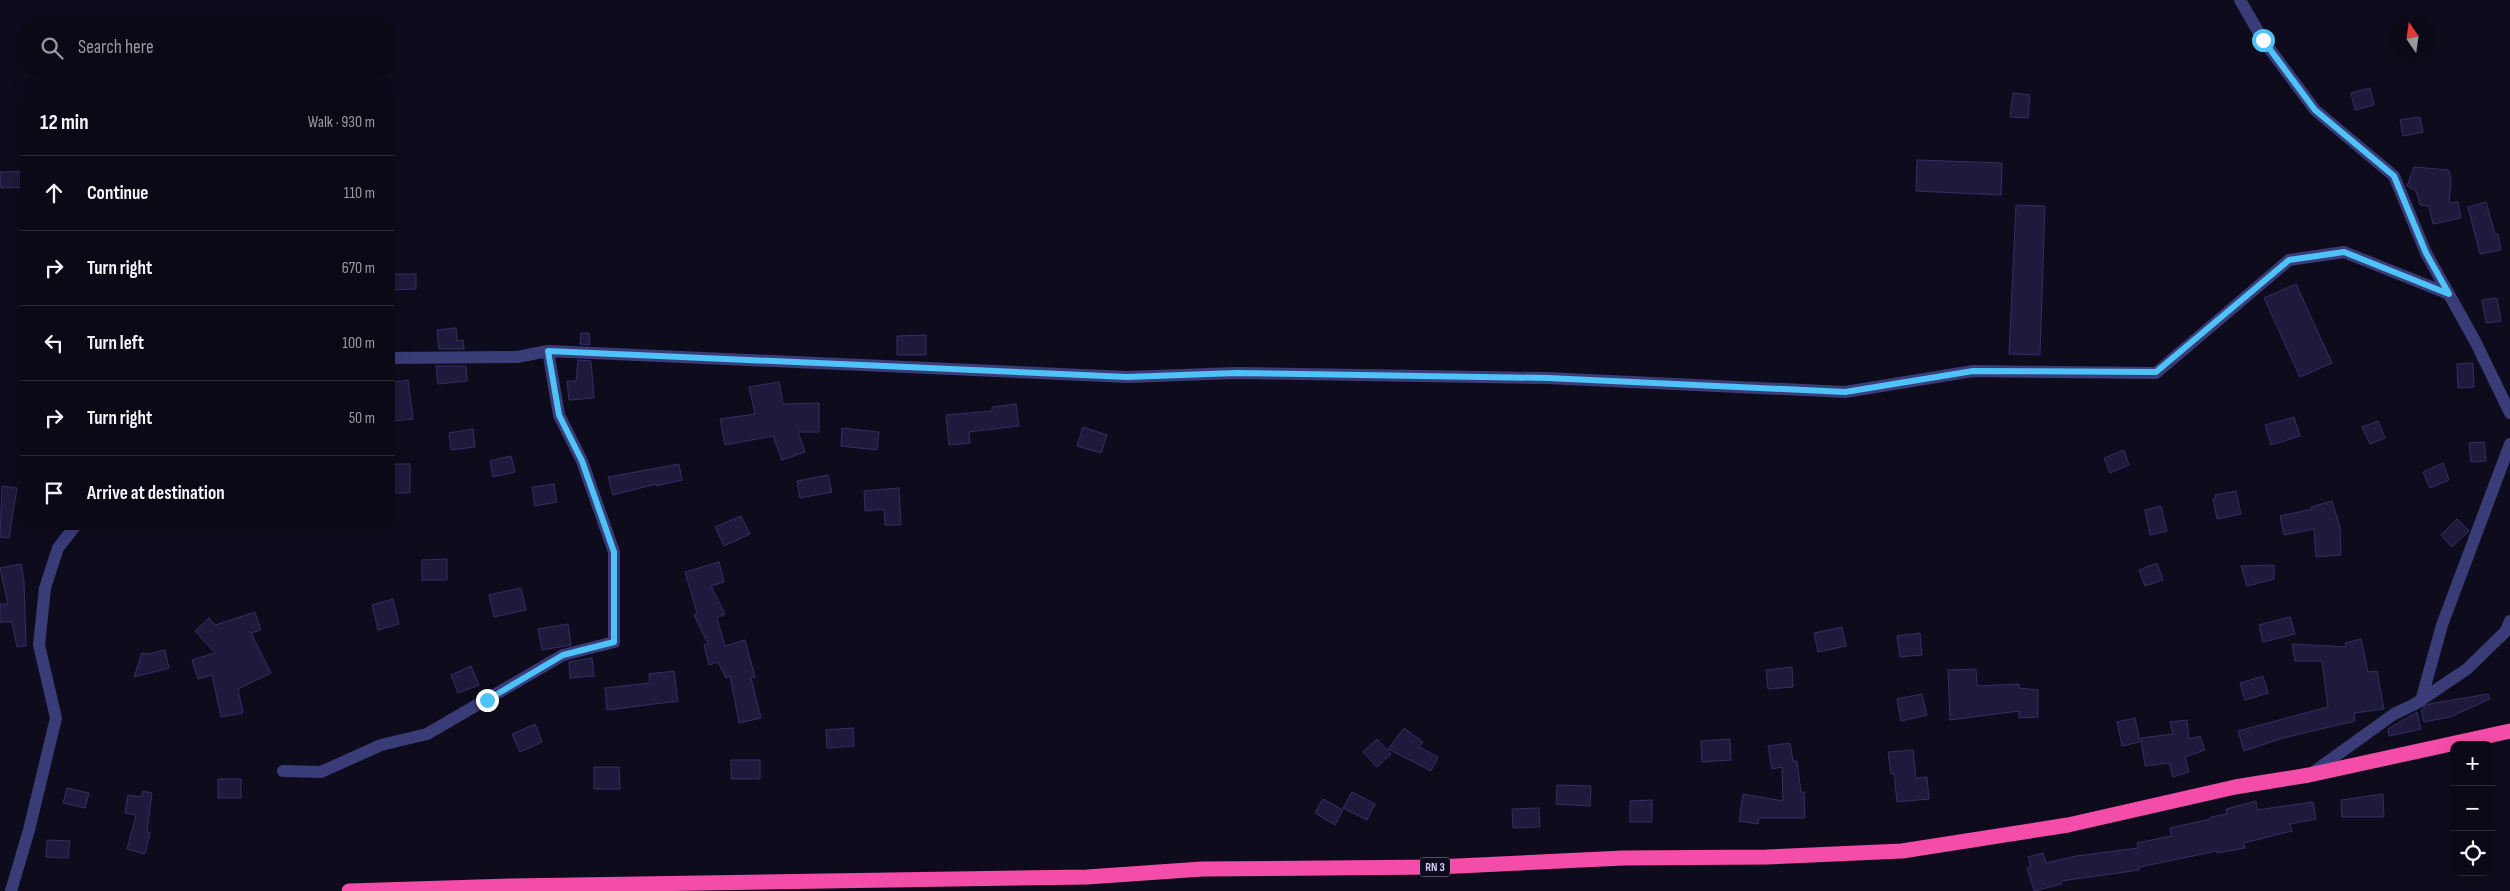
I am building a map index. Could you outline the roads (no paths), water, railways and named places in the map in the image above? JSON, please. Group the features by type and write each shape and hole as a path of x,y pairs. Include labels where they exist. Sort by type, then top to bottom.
{"highway":[{"name":"RN 3","path":"349,891 512,886 1088,877 1202,870 1437,867 1623,858 1767,857 1902,851 2068,825 2235,787 2309,775 2510,731"}],"street":[{"path":"2240,0 2263,40 2315,110 2394,176 2426,253 2510,413"},
{"path":"395,358 517,357 548,351 1127,377 1236,373 1538,378 1845,392 1973,371 2156,372 2289,260 2344,252 2449,294"},
{"path":"283,771 321,772 381,745 427,734 563,655 614,642 614,552 582,461 559,415 548,351"},
{"path":"2421,701 2442,625 2510,444"},
{"path":"11,891 29,830 56,718 39,645 45,588 58,548 72,530"},
{"path":"2309,775 2394,714 2421,701 2467,669 2506,631 2510,621"}]}
